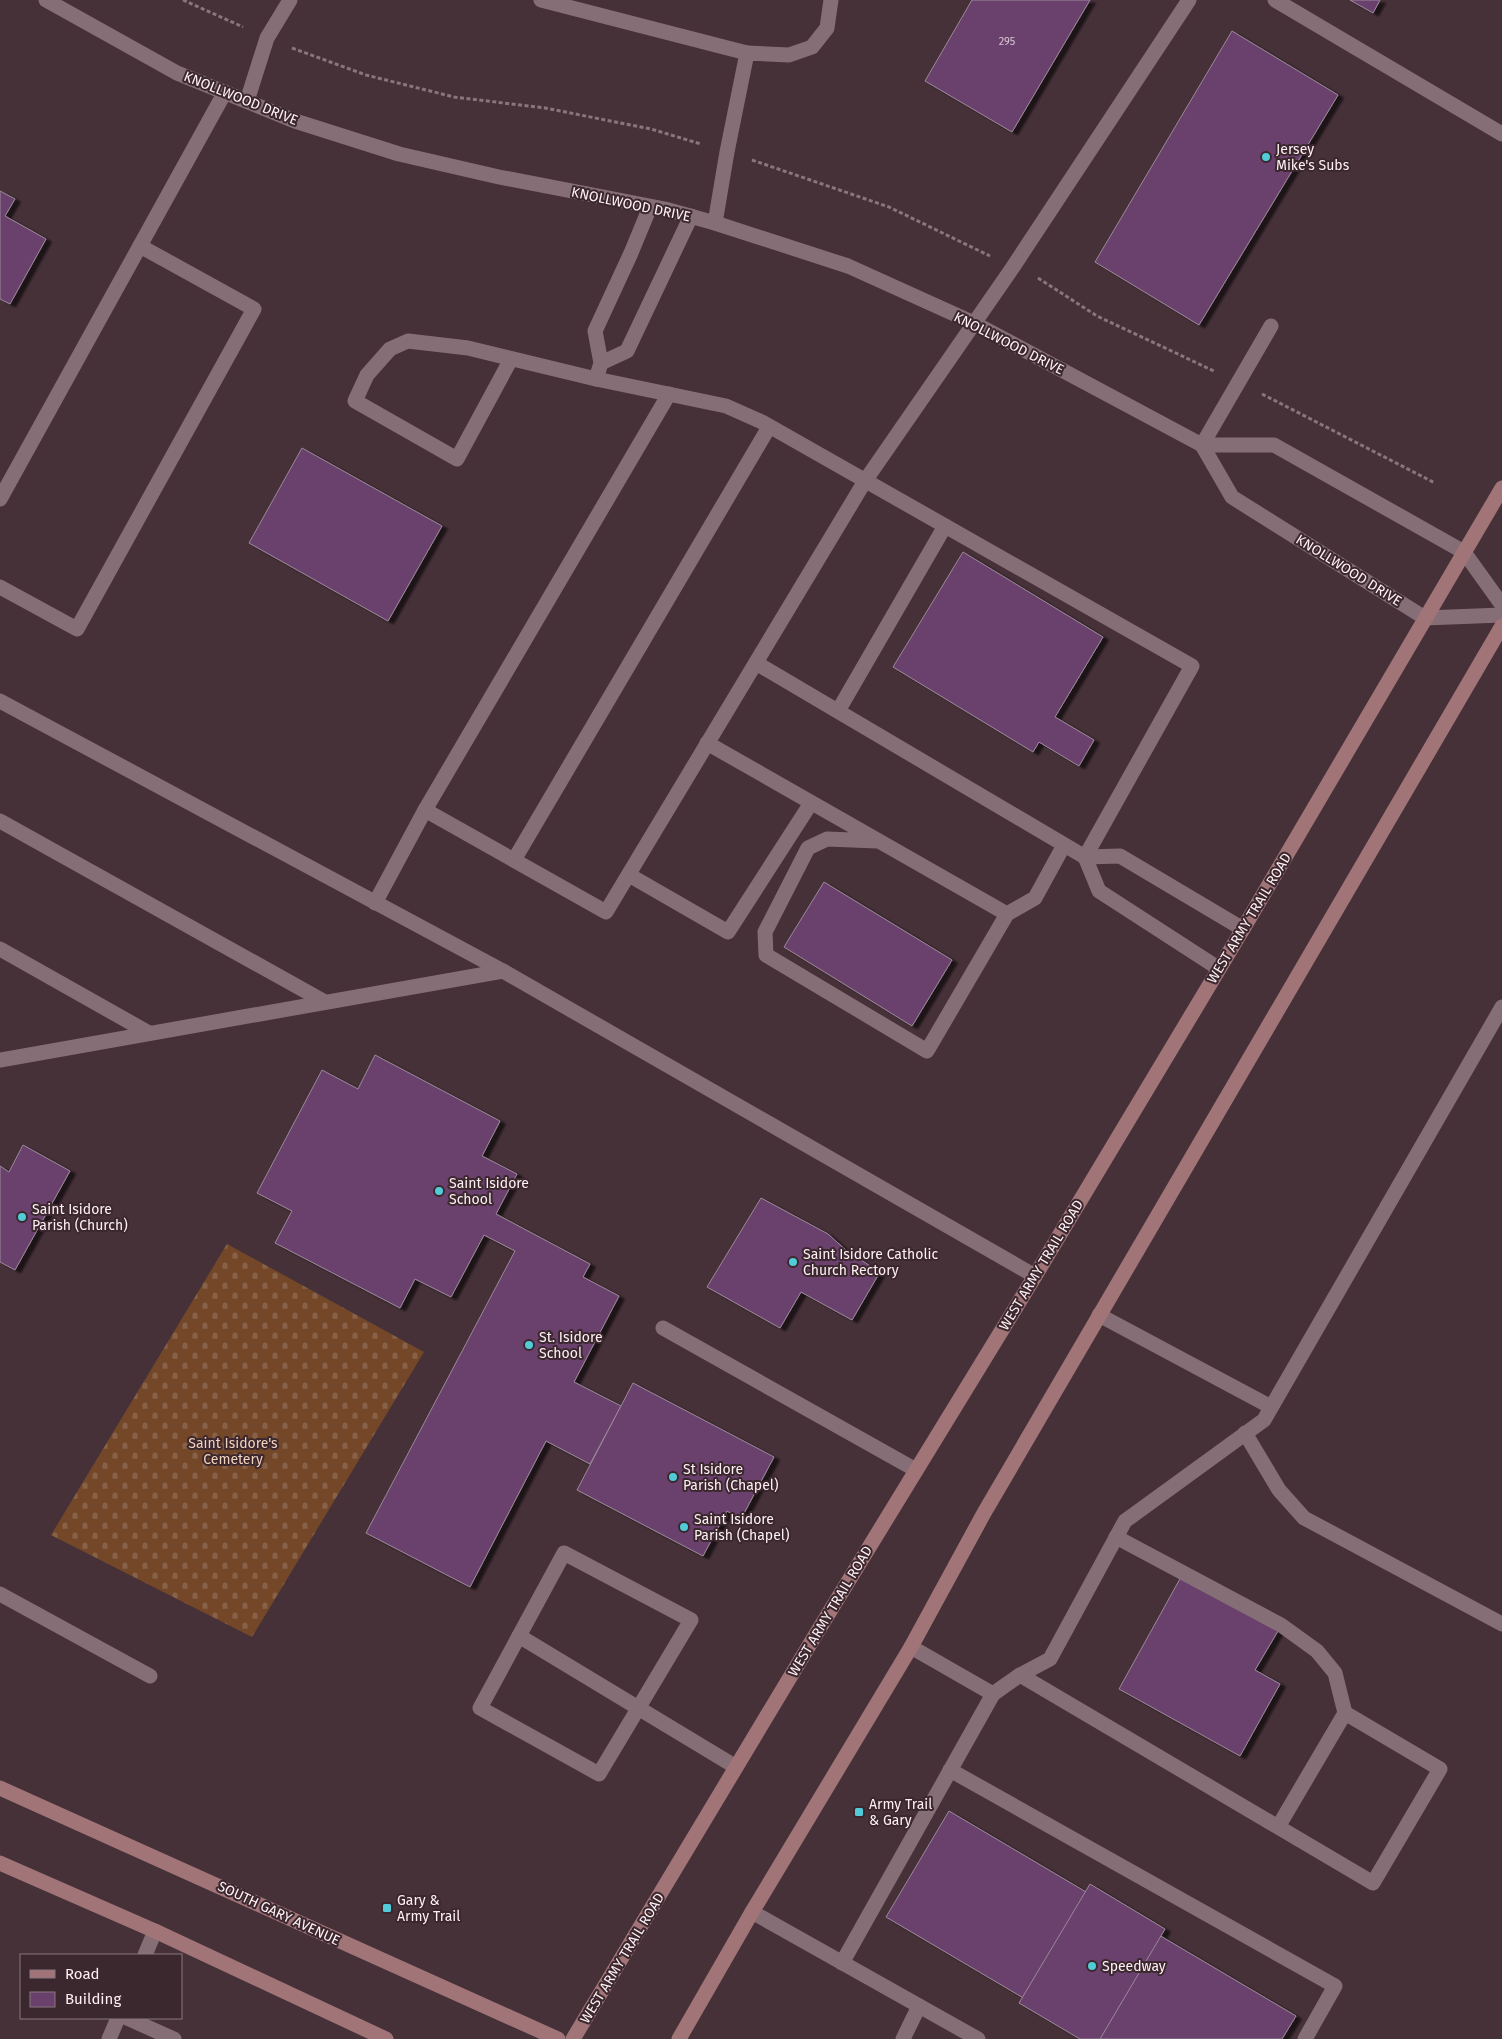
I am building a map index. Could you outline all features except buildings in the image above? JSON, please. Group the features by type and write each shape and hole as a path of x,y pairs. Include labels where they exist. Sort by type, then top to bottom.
{"main road":[{"name":"WEST ARMY TRAIL ROAD","path":"573,2039 1035,1276 1502,488"},
{"path":"680,2039 752,1912 911,1647 984,1513 1098,1315 1502,626"},
{"name":"SOUTH GARY AVENUE","path":"0,1788 558,2039"},
{"path":"0,1863 155,1931 386,2039"}],"street":[{"name":"KNOLLWOOD DRIVE","path":"46,0 177,73 295,121 399,154 499,177 690,216 848,266 974,323 1202,445 1274,445 1464,552 1502,605"},
{"path":"247,101 266,38 290,0"},
{"path":"541,0 747,53 789,55 812,47 827,28 831,0"},
{"path":"426,810 606,912 865,481 1013,267 1189,0"},
{"path":"1275,0 1502,134"},
{"path":"715,223 747,53"},
{"path":"0,499 225,92"},
{"path":"596,379 601,363 595,331 650,207"},
{"path":"601,363 627,351 690,216"},
{"path":"0,587 77,629 254,309 140,246"},
{"path":"1202,445 1271,326"},
{"path":"511,358 457,459 355,401 368,375 390,350 408,342 468,348 511,358 596,379 726,406 865,481 1192,666 1085,857"},
{"path":"375,902 426,810 669,394"},
{"path":"514,860 768,427"},
{"name":"KNOLLWOOD DRIVE","path":"1202,445 1232,497 1426,618"},
{"path":"838,711 945,526"},
{"path":"1426,618 1502,615"},
{"path":"756,662 1085,857 1120,856 1242,929"},
{"path":"0,701 503,971 1035,1276"},
{"path":"707,743 1007,914"},
{"path":"629,875 728,932 810,803"},
{"path":"0,821 325,1002"},
{"path":"877,841 826,839 808,848 765,932 766,956 927,1050 1007,914 1035,898 1064,845"},
{"path":"1085,857 1099,891 1218,968"},
{"path":"0,949 149,1033"},
{"path":"0,1060 503,971"},
{"path":"842,1963 993,1694 1050,1658 1125,1521 1264,1420 1502,1007"},
{"path":"1098,1315 1271,1407"},
{"path":"663,1328 916,1470"},
{"path":"1245,1433 1279,1490 1304,1518 1502,1624"},
{"path":"1116,1537 1281,1625 1317,1651 1335,1673 1345,1713 1278,1827"},
{"path":"564,1553 691,1620 599,1774 480,1708 519,1636 564,1553"},
{"path":"0,1594 150,1676"},
{"path":"519,1636 736,1767"},
{"path":"911,1647 993,1694"},
{"path":"1020,1676 1373,1883 1440,1769 1345,1713"},
{"path":"950,1770 1334,1986 1305,2039"},
{"path":"752,1912 978,2039"},
{"path":"145,1954 155,1931"},
{"path":"903,2039 919,2006"},
{"path":"109,2039 118,2019"},
{"path":"129,2019 174,2039"}],"path":[{"path":"183,0 266,38 366,75 454,97 545,108 651,129 727,152 889,207 1044,281 1097,316 1238,382 1435,483"}],"green space":[{"name":"Saint Isidore's Cemetery","path":"227,1244 424,1352 252,1637 51,1535"}],"place":[{"name":"Jersey Mike's Subs","path":"1266,157"},
{"name":"Saint Isidore School","path":"439,1191"},
{"name":"Saint Isidore Parish (Church)","path":"22,1217"},
{"name":"Saint Isidore Catholic Church Rectory","path":"793,1262"},
{"name":"St. Isidore School","path":"529,1345"},
{"name":"St Isidore Parish (Chapel)","path":"673,1477"},
{"name":"Saint Isidore Parish (Chapel)","path":"684,1527"},
{"name":"Army Trail & Gary","path":"859,1812"},
{"name":"Gary & Army Trail","path":"387,1908"},
{"name":"Speedway","path":"1092,1966"}]}
